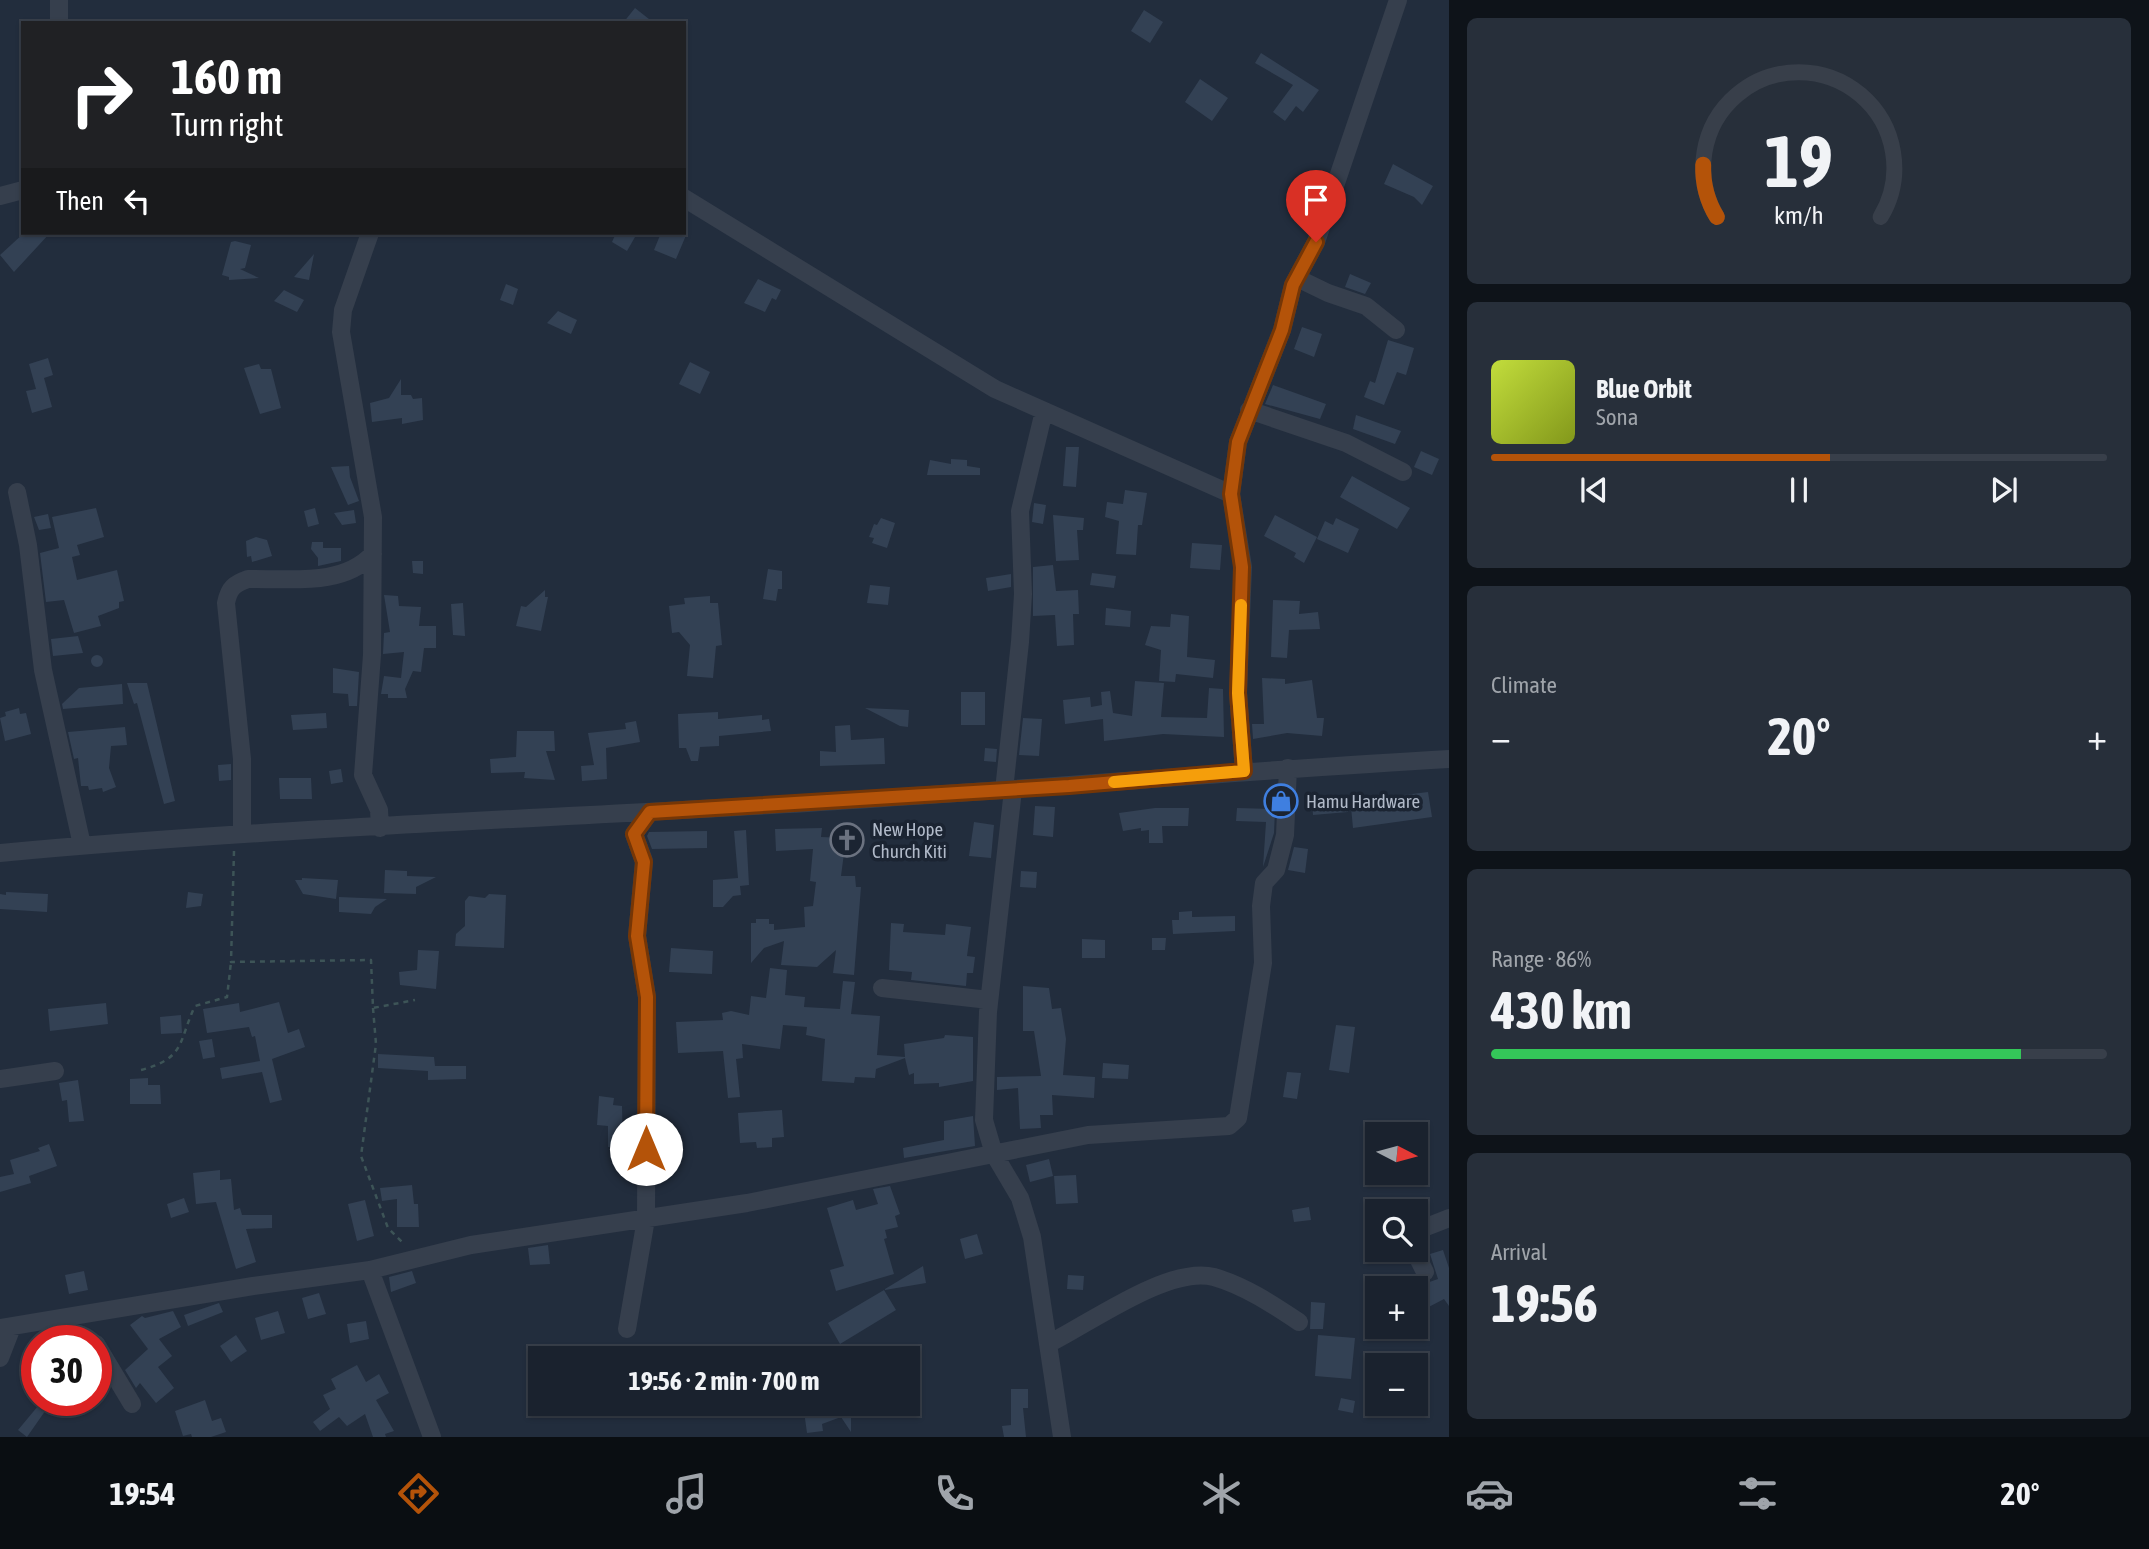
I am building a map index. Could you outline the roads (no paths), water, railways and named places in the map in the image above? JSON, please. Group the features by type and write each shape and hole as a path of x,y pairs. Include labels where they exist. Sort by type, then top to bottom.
{"street":[{"path":"59,0 59,21"},
{"path":"1244,771 1238,693 1242,567 1231,494 1238,442 1282,330 1297,278 1316,242 1398,0"},
{"path":"0,196 21,191"},
{"path":"686,199 995,389 1231,494"},
{"path":"369,235 343,310 341,332 373,517 372,654 363,775 379,810 380,828"},
{"path":"1297,278 1328,293 1366,306 1396,330"},
{"path":"1250,410 1346,443 1403,472"},
{"path":"1044,411 1020,511 1020,642 989,1000 984,1120 994,1154 1020,1198 1032,1237 1062,1437"},
{"path":"17,492 28,545 43,670 82,845"},
{"path":"238,833 242,759 226,603 228,592 235,584 248,579 332,577 359,568 373,554"},
{"path":"0,853 238,833 380,828 650,812 1449,759"},
{"path":"0,1358 6,1328 253,1286 370,1270 471,1245 785,1196 1088,1135 1228,1126 1238,1118 1263,963 1261,906 1264,883 1276,870 1285,835 1288,768"},
{"path":"627,1329 646,1219 647,997 637,936 644,862 634,834 650,812"},
{"path":"882,988 989,1000"},
{"path":"0,1079 55,1071"},
{"path":"1428,1226 1449,1218"},
{"path":"1419,1262 1424,1272"},
{"path":"370,1270 432,1437"},
{"path":"1048,1344 1138,1294 1181,1276 1212,1276 1256,1294 1299,1322"},
{"path":"80,1317 85,1325"},
{"path":"112,1370 132,1404"}],"place":[{"name":"Hamu Hardware","path":"1281,801"},
{"name":"New Hope Church Kiti","path":"847,840"}]}
